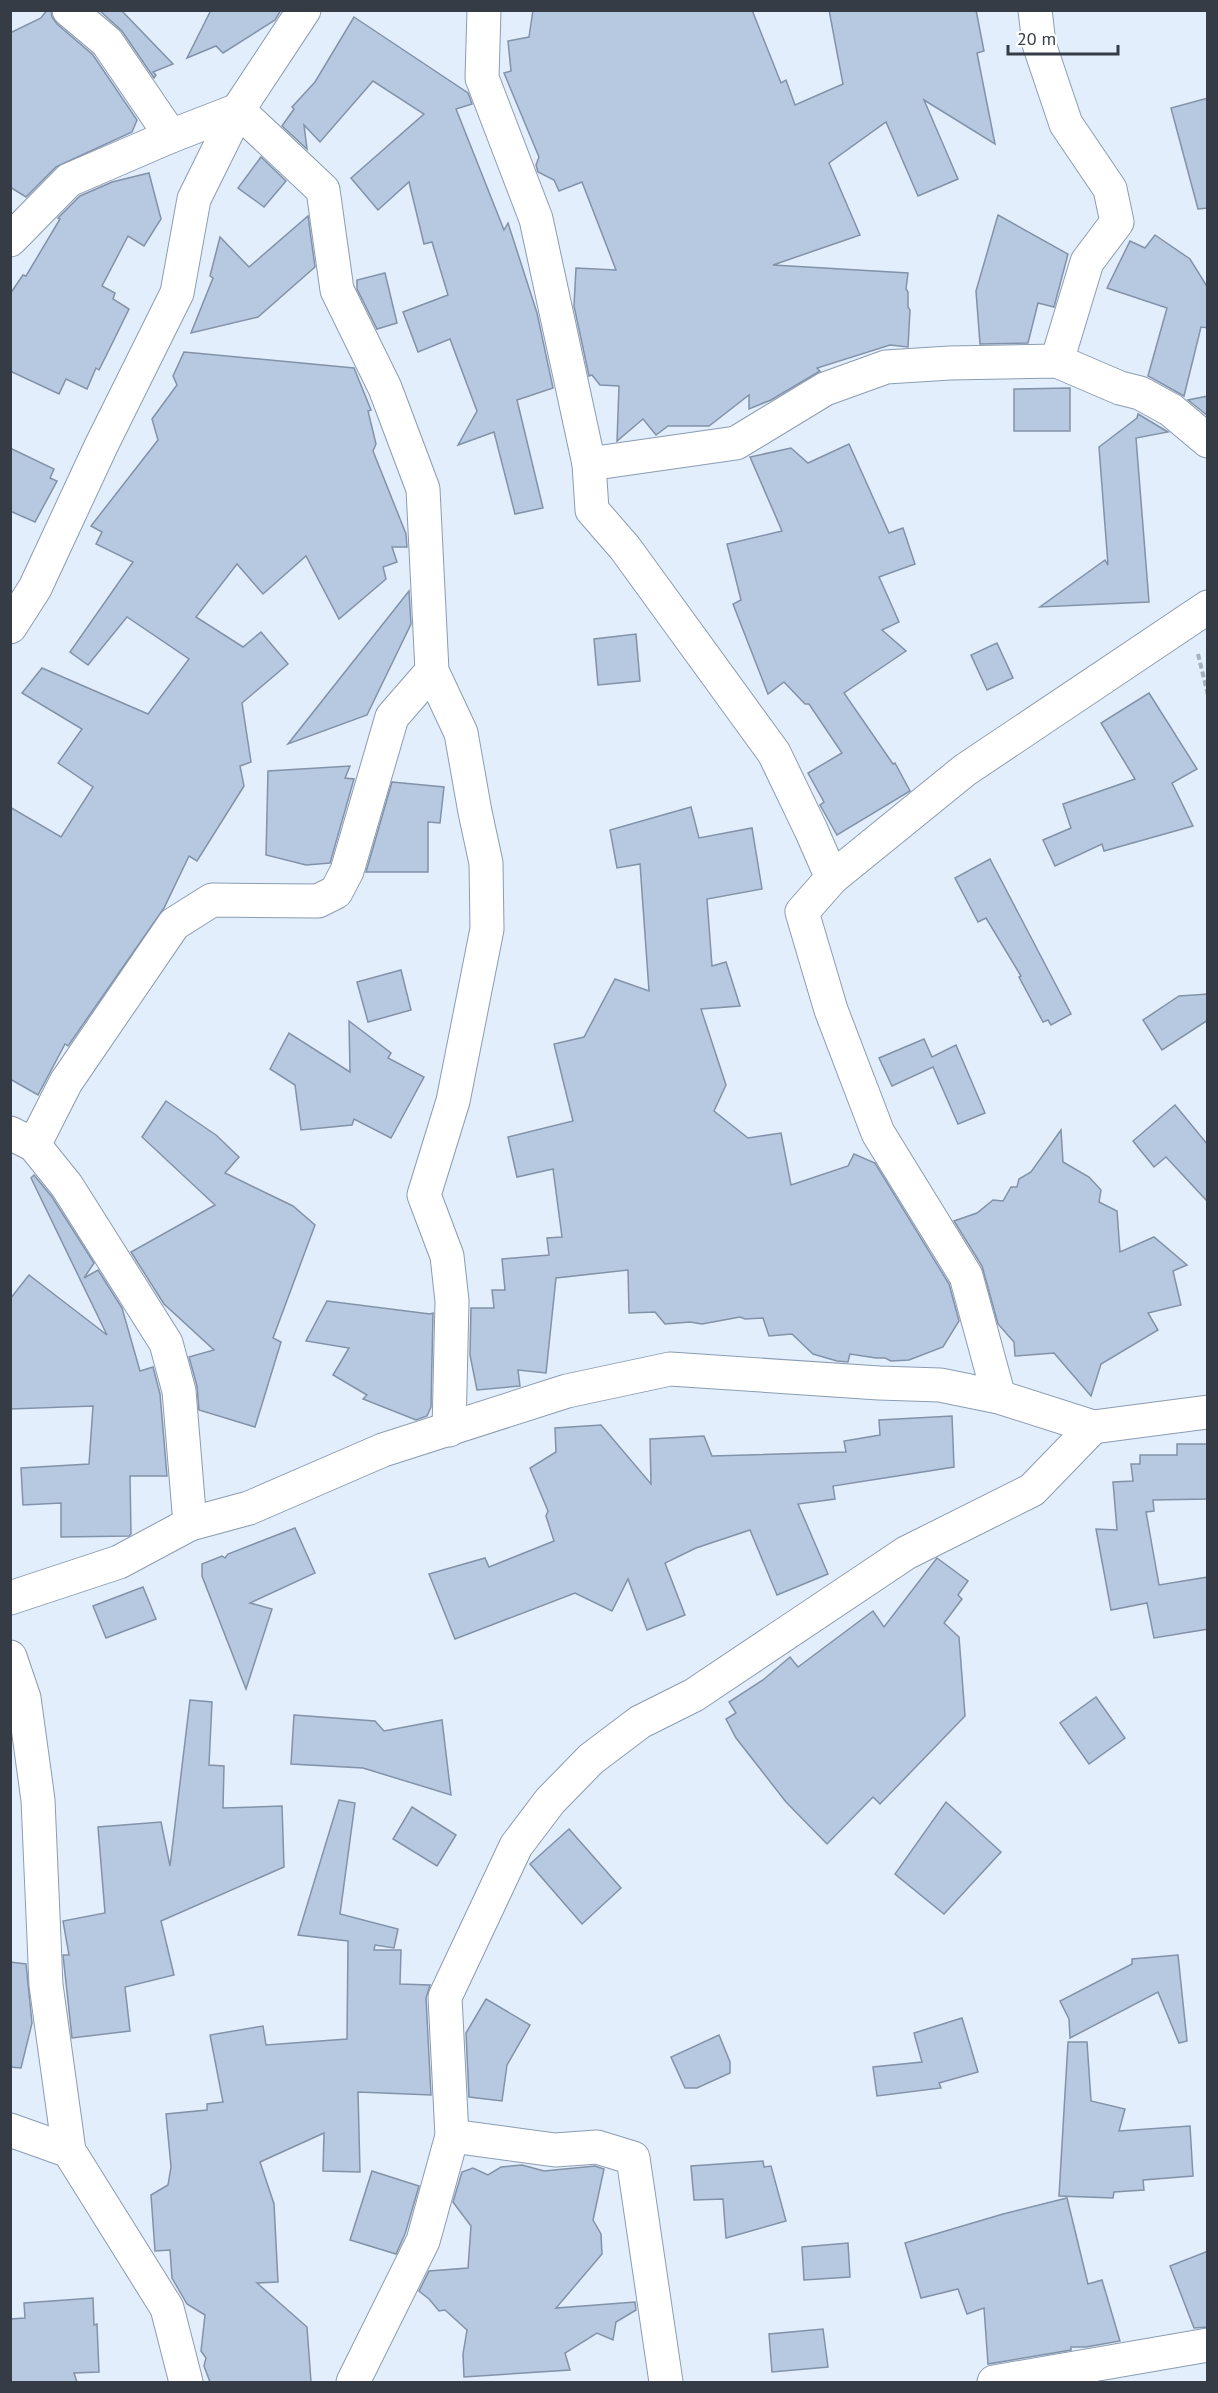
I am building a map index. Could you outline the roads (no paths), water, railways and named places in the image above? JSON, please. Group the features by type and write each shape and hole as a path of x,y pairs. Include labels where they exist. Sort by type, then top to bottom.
{"street":[{"path":"69,10 107,42 171,136"},
{"path":"10,627 35,588 106,436 177,293 194,199 238,110 304,10"},
{"path":"483,10 482,78 536,219 589,464 592,510 625,548 774,753 832,878"},
{"path":"1035,10 1039,44 1066,124 1110,189 1117,222 1087,261 1057,361"},
{"path":"10,240 69,180 238,110"},
{"path":"238,110 323,190 337,290 385,388 423,489 432,671 461,733 486,863 486,929 453,1101 424,1195 447,1256 451,1290 449,1430"},
{"path":"589,464 736,443 825,388 886,367 950,363 1057,361 1120,388 1140,393 1171,410 1208,441"},
{"path":"999,1397 966,1276 878,1133 831,1010 802,912 832,878 965,770 1208,607"},
{"path":"190,1524 179,1391 166,1343 67,1186 22,1139 66,1082 174,924 212,900 318,902 336,892 347,871 392,717 432,671"},
{"path":"10,1598 119,1562 190,1524 249,1508 383,1450 567,1391 670,1369 940,1385 999,1397 1094,1427 1208,1412"},
{"path":"353,2382 423,2241 452,2136 445,1997 516,1846 550,1801 591,1759 640,1722 694,1695 906,1553 1032,1490 1094,1427"},
{"path":"10,1657 24,1698 38,1800 46,1985 69,2151 167,2308 186,2382"},
{"path":"10,2130 69,2151"},
{"path":"452,2136 555,2150 597,2147 633,2158 666,2382"},
{"path":"994,2382 1208,2345"}]}
